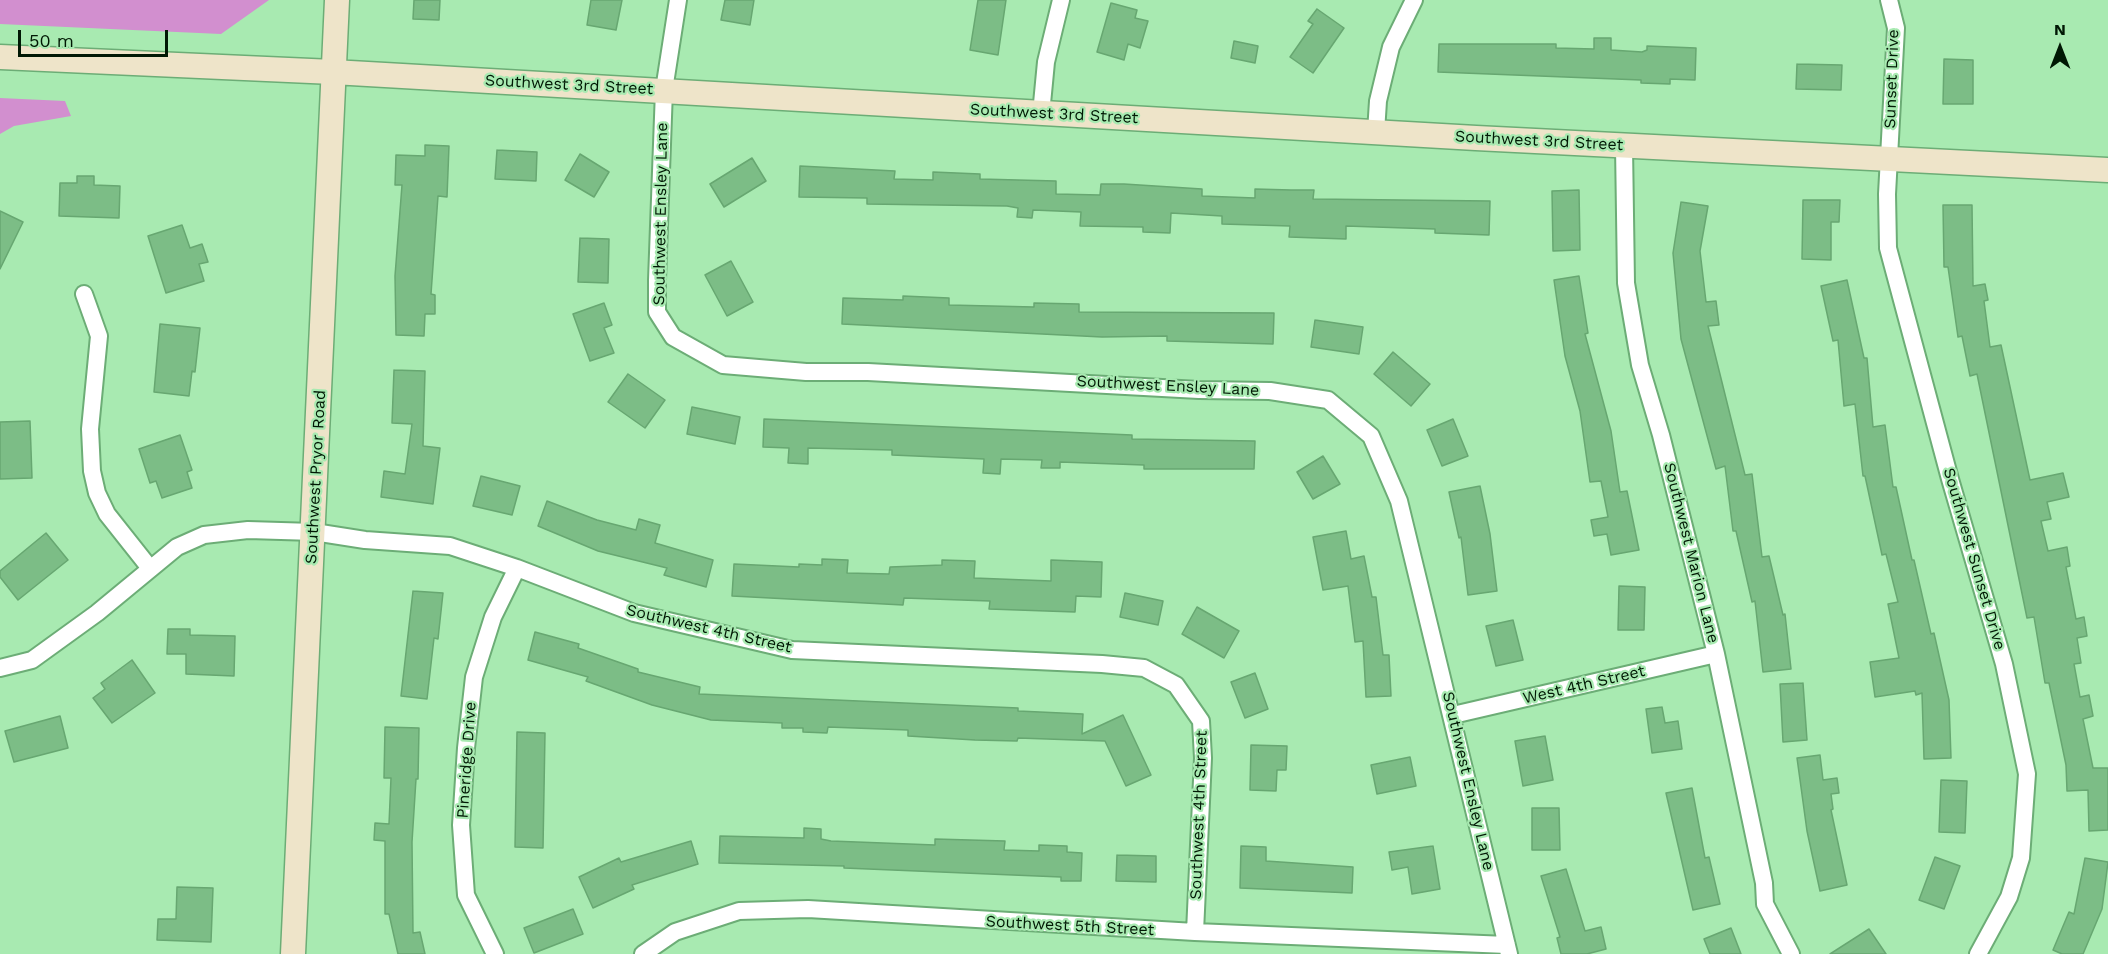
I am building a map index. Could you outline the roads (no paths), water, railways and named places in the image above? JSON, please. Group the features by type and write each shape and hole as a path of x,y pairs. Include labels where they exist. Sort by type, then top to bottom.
{"main road":[{"name":"Southwest Pryor Road","path":"293,954 337,0"},
{"name":"Southwest 3rd Street","path":"0,57 333,72 1041,114 2108,170"}],"street":[{"name":"Southwest Ensley Lane","path":"678,0 664,90 657,312 673,337 723,365 806,372 868,372 1199,390 1270,391 1328,400 1371,436 1399,501 1508,950"},
{"path":"1041,114 1046,62 1061,0"},
{"path":"1376,132 1378,101 1391,47 1414,0"},
{"name":"Sunset Drive","path":"1889,0 1896,28 1889,159"},
{"name":"Southwest Marion Lane","path":"1624,146 1626,283 1640,365 1661,435 1716,654 1764,883 1765,903 1791,954"},
{"name":"Southwest Sunset Drive","path":"1889,159 1888,248 1950,479 2004,664 2027,774 2021,858 2010,897 1978,954"},
{"path":"84,294 99,336 90,429 92,471 97,493 107,514 149,567"},
{"name":"Southwest 4th Street","path":"0,668 32,660 97,613 149,567 177,547 204,535 222,531 314,532 365,540 450,546 517,568 634,613 792,650 1102,664 1144,668 1176,685 1201,721 1203,758 1195,932"},
{"name":"Pineridge Drive","path":"495,954 466,895 461,825 474,677 493,617 517,568"},
{"name":"West 4th Street","path":"1453,716 1716,654"},
{"name":"Southwest 5th Street","path":"643,954 675,932 739,912 808,909 1508,950"}]}
